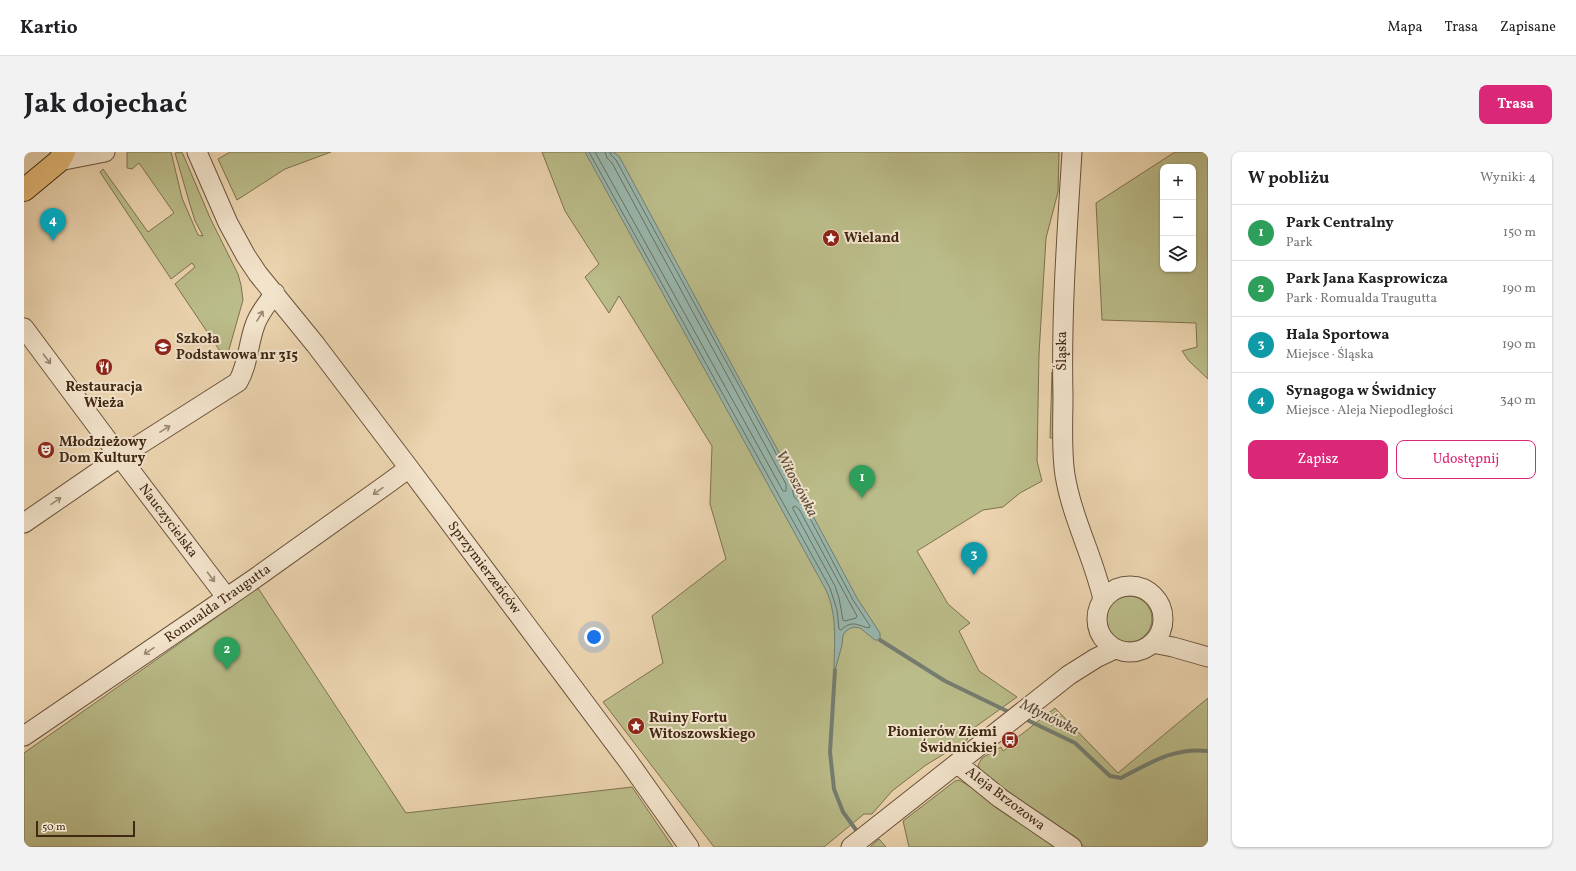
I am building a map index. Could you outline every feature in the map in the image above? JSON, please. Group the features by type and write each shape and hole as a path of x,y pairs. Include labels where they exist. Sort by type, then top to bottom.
{"main road":[{"path":"24,190 61,157"}],"street":[{"path":"61,157 105,152"},
{"name":"Sprzymierzeńców","path":"197,152 228,224 258,274 275,293 409,468 628,761 689,847"},
{"name":"Śląska","path":"1072,152 1062,347 1065,473 1069,497 1098,578 1103,599"},
{"path":"24,524 120,457 238,382 243,374 254,326 275,293"},
{"name":"Nauczycielska","path":"24,328 227,598"},
{"name":"Romualda Traugutta","path":"24,736 227,598 409,468"},
{"name":"Śląska","path":"1087,546 1110,572 1130,586"},
{"path":"1130,586 1141,588 1150,593 1158,601 1162,611 1163,622 1157,637 1152,643 1144,649 1134,652 1124,652 1115,649 1105,641 1098,630 1096,619 1098,608 1103,599 1120,587 1130,586"},
{"path":"1163,622 1179,636 1208,654"},
{"path":"1069,675 1098,630"},
{"path":"1152,643 1173,647 1208,657"},
{"path":"851,847 1069,675 1096,658 1115,649"},
{"name":"Aleja Brzozowa","path":"958,764 1000,798 1072,847"}],"green space":[{"path":"127,152 171,152 182,198 198,235 203,236 195,221 175,153 182,152 211,220 238,274 241,285 243,300 226,360 175,284 195,267 192,263 171,279 100,172 103,169 148,232 174,213 139,163 132,169 127,168"},
{"path":"230,152 331,152 285,169 237,200 218,159"},
{"path":"542,152 1059,152 1058,192 1046,238 1039,354 1037,461 1042,481 1020,493 1003,507 983,510 917,551 948,604 970,623 959,631 979,671 1017,697 971,730 967,740 926,765 892,791 872,814 864,814 824,847 714,847 603,702 663,663 652,616 726,559 710,504 712,446 619,296 609,313 585,277 599,264 565,211"},
{"path":"1175,152 1208,152 1208,379 1189,361 1182,351 1197,347 1196,323 1102,320 1096,203"},
{"path":"1052,372 1055,438 1050,438"},
{"path":"258,588 406,813 632,787 673,847 24,847 24,753"},
{"path":"1124,596 1134,596 1142,600 1148,606 1152,614 1152,624 1148,632 1142,638 1134,642 1124,642 1116,638 1110,632 1106,624 1106,614 1110,606 1116,600"},
{"path":"1208,698 1208,847 1085,847 1003,792 981,772 978,765 982,758 1001,747 1003,751 1012,745 1010,742 1055,708 1118,773"},
{"path":"959,780 971,787 980,787 1062,847 909,847 903,821 955,781"},
{"path":"879,839 886,847 870,847"}],"water":[{"path":"585,152 613,152 619,156 795,482 797,495 805,501 857,598 880,633 880,640 875,640 860,628 853,627 847,630 843,635 842,645 834,674 834,621 830,600 826,590"}],"waterway":[{"name":"Młynówka","path":"880,640 945,681 1011,713"},
{"name":"Witoszówka","path":"835,670 830,752 834,789 843,812 859,834"},
{"name":"Młynówka","path":"1023,718 1075,743 1110,776 1121,778 1163,757 1184,751 1208,751"}],"place":[{"name":"Wieland","path":"831,238"},
{"name":"Synagoga w Świdnicy","path":"53,241"},
{"name":"Szkoła Podstawowa nr 315","path":"163,347"},
{"name":"Restauracja Wieża","path":"104,367"},
{"name":"Młodzieżowy Dom Kultury","path":"46,450"},
{"name":"Park Centralny","path":"862,498"},
{"name":"Hala Sportowa","path":"974,575"},
{"name":"Park Jana Kasprowicza","path":"227,670"},
{"name":"Ruiny Fortu Witoszowskiego","path":"636,726"},
{"name":"Pionierów Ziemi Świdnickiej","path":"1010,740"}]}
